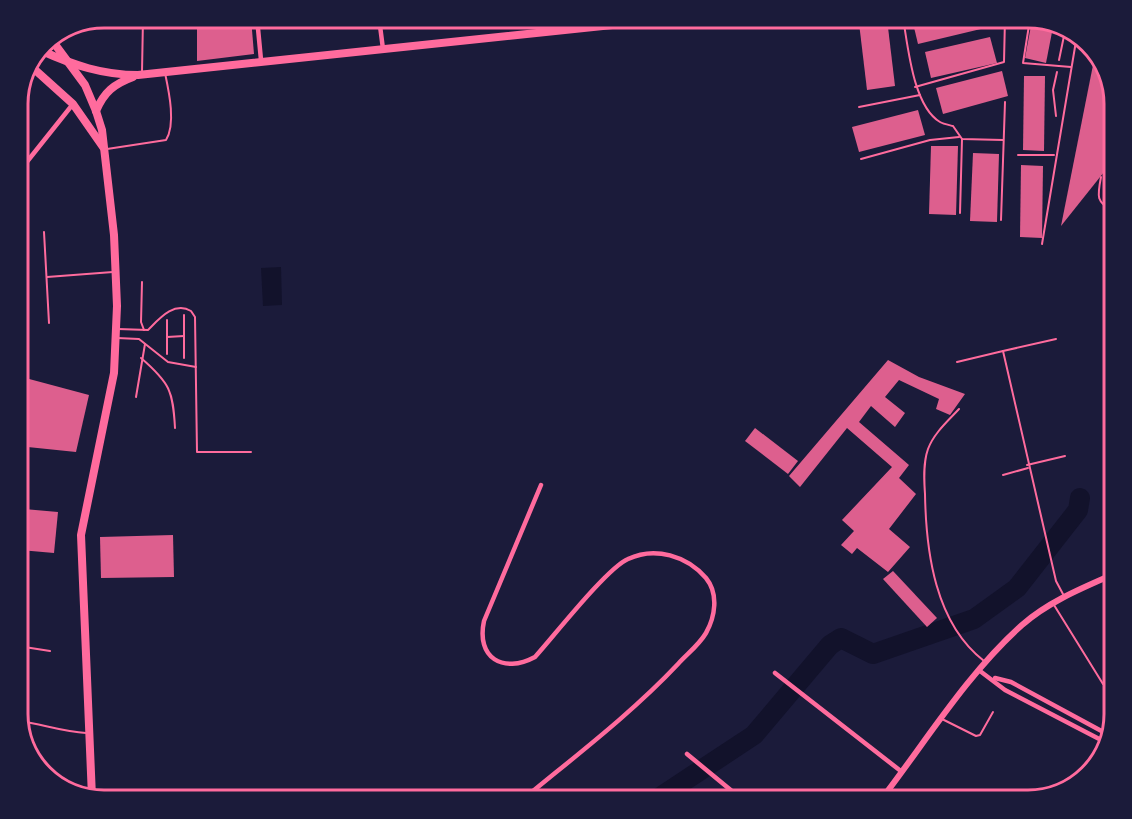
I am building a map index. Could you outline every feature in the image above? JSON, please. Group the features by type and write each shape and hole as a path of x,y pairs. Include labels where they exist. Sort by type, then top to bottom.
{"main road":[{"path":"48,54 103,73 140,75 556,29"},
{"path":"56,46 85,85 96,111 103,149 116,271 117,333 114,373 81,535 92,789"},
{"path":"36,71 73,104 103,149"},
{"path":"96,111 102,98 117,83 140,75"}],"street":[{"path":"258,29 261,60"},
{"path":"380,29 383,49"},
{"path":"29,159 73,104"},
{"path":"534,790 655,689 705,636 715,608 710,584 700,572 678,558 660,553 646,553 618,565 535,657 522,664 507,665 494,659 485,649 481,634 484,621 541,485"},
{"path":"888,790 980,671 1022,625 1053,603 1104,579"},
{"path":"980,671 1007,690 1099,739"},
{"path":"775,673 902,772"},
{"path":"993,678 1011,682 1101,731"},
{"path":"1079,729 1083,721"},
{"path":"687,754 730,790"}],"lane":[{"path":"140,75 142,29"},
{"path":"905,29 915,87 933,115 940,122 953,126 961,138 960,213"},
{"path":"915,87 1004,62 1005,29"},
{"path":"1028,29 1023,63 1071,68"},
{"path":"1042,244 1054,155 1075,45"},
{"path":"103,149 166,140 171,133 165,73"},
{"path":"859,107 920,95"},
{"path":"1001,220 1005,102"},
{"path":"861,159 930,140 961,138 1003,140"},
{"path":"1018,155 1054,155"},
{"path":"1101,177 1096,197 1100,205 1104,207"},
{"path":"45,231 49,323"},
{"path":"47,277 116,271"},
{"path":"142,282 141,322 144,330"},
{"path":"117,333 144,330 179,308 191,311 195,317 197,452 251,452"},
{"path":"139,330 139,339"},
{"path":"117,333 139,339 168,362 196,367"},
{"path":"957,362 1056,339"},
{"path":"136,397 145,344"},
{"path":"1003,351 1056,581 1064,597"},
{"path":"141,358 164,379 171,391 175,428"},
{"path":"959,409 939,430 928,449 924,471 929,561 946,613 977,655 987,663"},
{"path":"1003,475 1065,456"},
{"path":"1053,603 1103,684"},
{"path":"29,648 50,651"},
{"path":"942,719 976,736 981,735 993,712"},
{"path":"30,723 68,732 89,733"}],"path":[{"path":"1062,118 1055,116 1053,97 1063,38"},
{"path":"190,317 183,311 182,361 190,357"},
{"path":"159,324 170,315"},
{"path":"158,349 168,357 167,318"},
{"path":"167,337 184,336"}],"shaded area":[{"path":"281,267 282,305 263,306 261,268"}],"building":[{"path":"197,29 252,29 254,54 197,61"},
{"path":"860,29 888,29 895,86 867,90"},
{"path":"914,29 981,29 918,44"},
{"path":"1030,29 1052,33 1046,63 1025,58"},
{"path":"990,37 997,63 931,78 925,52"},
{"path":"1093,66 1102,90 1104,105 1104,172 1061,226"},
{"path":"1002,71 1008,96 943,114 936,88"},
{"path":"1024,76 1045,76 1044,151 1023,150"},
{"path":"918,110 925,135 859,152 852,127"},
{"path":"931,146 958,146 956,215 929,214"},
{"path":"973,153 999,154 997,222 970,221"},
{"path":"1021,165 1043,166 1042,238 1020,237"},
{"path":"888,360 919,377 965,394 950,415 936,409 939,399 899,380 885,397 905,413 895,427 871,406 859,422 909,465 899,478 916,494 889,529 910,547 888,572 857,548 852,554 841,545 854,531 842,520 892,467 847,428 800,487 789,476"},
{"path":"29,379 89,395 76,452 29,447"},
{"path":"755,428 798,461 788,474 745,441"},
{"path":"29,509 58,512 54,553 29,551"},
{"path":"173,535 174,577 101,578 100,537"},
{"path":"893,571 937,618 927,627 883,579"}],"waterway":[{"path":"671,790 754,735 830,645 841,638 873,654 974,619 1017,588 1078,510 1080,498"}]}
